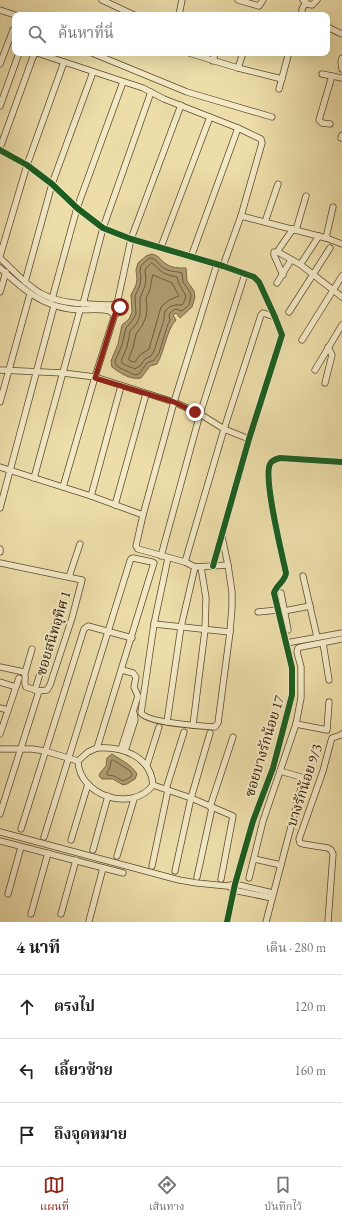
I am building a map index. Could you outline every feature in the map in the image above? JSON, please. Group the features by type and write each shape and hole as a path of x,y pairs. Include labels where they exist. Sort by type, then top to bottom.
{"street":[{"path":"102,0 128,12"},
{"path":"180,12 182,0"},
{"path":"238,0 259,6 263,0"},
{"path":"302,12 305,1 312,4 317,0"},
{"path":"0,10 12,14"},
{"path":"330,28 342,34"},
{"path":"0,64 12,33"},
{"path":"0,106 19,56"},
{"path":"34,56 0,149 27,165 52,184 77,208 103,228 131,239 192,256 254,276 257,279 282,335 249,439 213,566"},
{"path":"46,56 152,92 259,137 262,143 241,216 223,266"},
{"path":"99,56 187,92 272,117"},
{"path":"198,56 282,79"},
{"path":"213,61 214,56"},
{"path":"238,68 242,56"},
{"path":"279,89 288,56"},
{"path":"342,58 342,69"},
{"path":"64,62 27,165 0,257 25,282 39,292 52,299 72,303 81,307"},
{"path":"25,282 52,184 93,72"},
{"path":"322,74 342,78"},
{"path":"330,124 322,123 319,120 332,76"},
{"path":"52,299 77,208 122,82"},
{"path":"34,478 103,228 152,92"},
{"path":"63,487 95,378 131,239 181,105"},
{"path":"161,247 210,117"},
{"path":"192,256 238,128"},
{"path":"265,222 278,184"},
{"path":"279,249 294,230 306,196"},
{"path":"326,238 333,208"},
{"path":"241,216 326,238 342,244"},
{"path":"302,262 318,236"},
{"path":"289,312 330,248"},
{"path":"283,275 274,252 278,252 291,260 342,297"},
{"path":"277,284 291,260"},
{"path":"217,264 174,402 143,515 136,548 185,562 195,567 228,565"},
{"path":"0,292 6,273 10,267"},
{"path":"0,268 30,294 54,306 71,310 81,307 114,308"},
{"path":"161,556 200,414 245,274"},
{"path":"302,340 342,276"},
{"path":"0,402 30,294"},
{"path":"0,508 54,306"},
{"path":"185,562 224,429 261,314 265,313 275,317"},
{"path":"315,370 342,325"},
{"path":"325,383 332,355 328,348"},
{"path":"0,370 63,373 95,378 174,402 200,414 224,429 249,439"},
{"path":"91,496 121,386"},
{"path":"115,505 146,394"},
{"name":"ซอยบางรักน้อย 17","path":"227,922 234,887 253,821 280,744 292,695 292,668 281,611 274,593 275,589 285,578 286,573 270,492 268,471 273,460 280,458 342,462"},
{"path":"0,467 91,496 143,515"},
{"path":"168,558 154,624 141,714 145,717 167,722 217,726 230,632 232,592 222,535"},
{"path":"69,577 80,544"},
{"path":"44,837 131,559 133,558 152,562 154,563 98,748"},
{"name":"ซอยสนิทอุทิศ 1","path":"0,563 82,580 72,618 50,685 45,691 37,690 25,685 25,673 0,667"},
{"path":"167,722 181,627 195,567"},
{"path":"193,725 205,630 206,598 201,567"},
{"path":"303,576 317,637"},
{"path":"281,593 281,611 288,630"},
{"path":"258,612 281,611 310,606"},
{"path":"0,814 57,618"},
{"path":"154,624 230,632"},
{"path":"20,829 84,629 88,626 132,638"},
{"path":"286,643 342,633"},
{"path":"249,878 263,821 296,724 301,698 301,668 297,652 298,648 342,640"},
{"path":"323,643 329,680"},
{"path":"25,673 32,649"},
{"path":"122,670 133,673 136,678 134,687 138,696 134,713 130,718 123,750"},
{"path":"0,734 19,678"},
{"path":"0,682 16,687"},
{"path":"296,724 327,730 329,702"},
{"path":"0,708 8,710"},
{"path":"147,765 160,727"},
{"path":"152,866 167,790 184,732"},
{"path":"175,871 191,798 210,733"},
{"name":"บางรักน้อย 9/3","path":"328,922 332,850 303,844 300,843 299,839 323,771 332,738 342,734"},
{"path":"197,877 211,808 233,737"},
{"path":"98,748 123,750 140,758 147,765 153,778 153,785 144,794 134,799 120,799 108,796 95,790 88,784 80,773 78,761 88,752 98,748"},
{"path":"0,749 45,751 78,761"},
{"path":"266,922 303,779 280,771"},
{"path":"71,840 88,784"},
{"path":"153,785 191,798 211,808 231,815 233,818 221,879"},
{"path":"93,850 108,796"},
{"path":"116,856 134,799"},
{"path":"0,832 179,880 196,884 234,887 272,896"},
{"path":"0,841 123,873"},
{"path":"8,894 21,846"},
{"path":"31,914 48,853"},
{"path":"254,859 281,865"},
{"path":"61,914 76,860"},
{"path":"89,921 103,868"}],"water":[{"path":"152,254 168,265 178,268 186,268 187,281 194,291 195,297 192,307 180,318 176,313 173,315 176,320 170,330 157,364 150,366 141,378 133,378 122,374 112,367 111,361 118,344 122,325 129,319 132,312 131,295 136,285 136,270 138,263 146,256"},
{"path":"112,754 132,768 137,774 135,779 123,785 113,779 102,779 99,776 106,766 107,758"}],"cycle path":[{"path":"0,150 27,165 52,184 77,208 103,228 131,239 223,266 254,277 259,282 282,335 249,439 213,566"},
{"path":"227,922 235,884 253,821 273,768 292,695 292,668 274,593 284,579 286,573 271,500 269,484 270,464 276,459 280,458 342,462"}],"route":[{"path":"120,307 119,312 115,314 95,378 174,402 195,412"}]}
